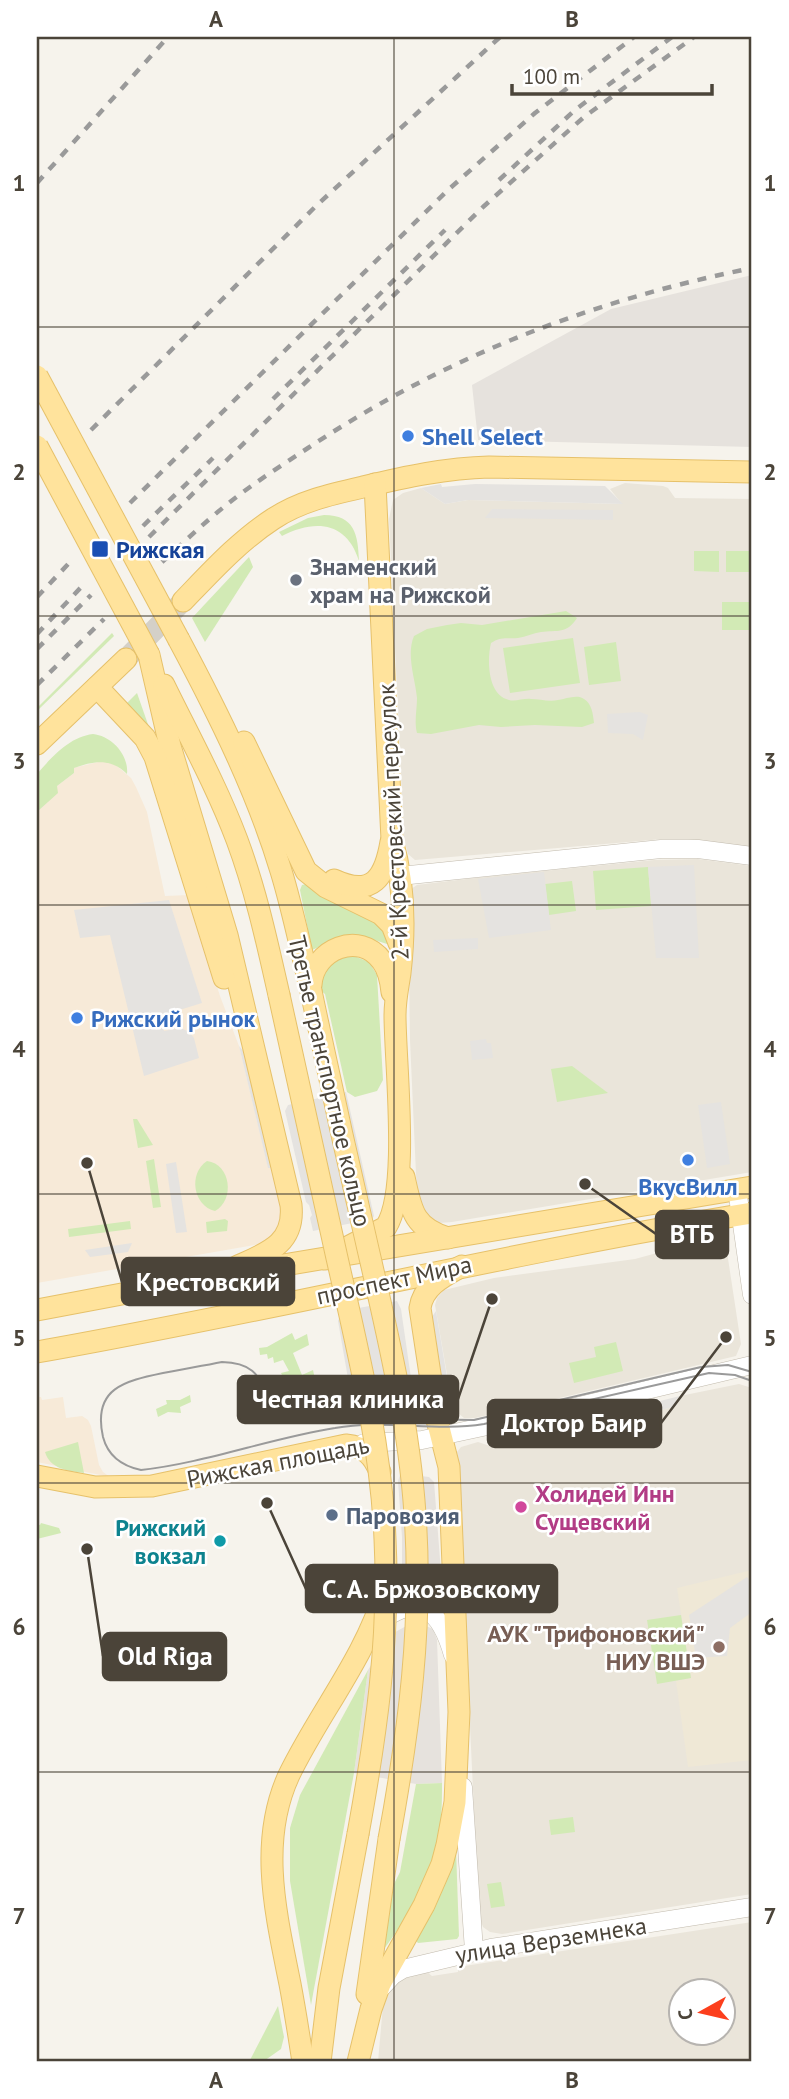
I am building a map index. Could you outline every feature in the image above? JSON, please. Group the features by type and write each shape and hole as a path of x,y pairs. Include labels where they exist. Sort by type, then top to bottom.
{"main road":[{"name":"Третье транспортное кольцо","path":"37,376 204,689 244,772 266,826 290,903 311,991 395,1372 413,1484 417,1555 416,1656 410,1715 389,1839 358,2062"},
{"name":"Третье транспортное кольцо","path":"37,446 149,655 214,786 236,838 260,911 364,1378 381,1487 385,1542 384,1654 379,1711 329,1989 320,2062"},
{"path":"183,601 242,542 275,517 306,502 375,484 437,471 489,467 752,472"},
{"name":"2-й Крестовский переулок","path":"325,1259 386,1227 394,1208 400,1160 395,1014 401,952 400,876 392,840 375,484"},
{"path":"149,655 170,746 216,893 289,1193 291,1224 282,1242 212,1277"},
{"path":"37,744 126,659"},
{"path":"97,687 145,738 155,757 229,993 257,1061"},
{"path":"204,689 230,717 306,871 326,887 381,914 392,925 401,952"},
{"path":"285,824 312,865 329,878 351,886 368,885 379,878 388,860 392,840"},
{"path":"311,991 313,973 327,953 346,946 368,949 376,954 387,969 395,1014"},
{"name":"2-й Крестовский переулок","path":"400,1160 414,1216 429,1231 448,1238"},
{"name":"проспект Мира","path":"37,1310 212,1277 745,1188"},
{"name":"проспект Мира","path":"37,1352 122,1337 581,1242 747,1214"},
{"path":"358,2062 371,2009 387,1969 434,1884 447,1845 455,1801 459,1712 449,1467 437,1420 419,1308 428,1289 462,1266"},
{"path":"303,2062 272,1880 272,1833 277,1809 290,1774 368,1632 387,1586 382,1478 366,1450 346,1445"},
{"name":"Рижская площадь","path":"40,1476 95,1487 152,1486 346,1445"}],"street":[{"path":"400,876 661,849 698,849 752,856"},
{"path":"745,1188 752,1295"},
{"name":"Рижская площадь","path":"346,1445 403,1443 442,1436 752,1365"},
{"path":"368,1632 397,1611 426,1609 443,1626 457,1668"},
{"path":"459,1712 474,1951"},
{"name":"улица Верземнека","path":"371,2009 387,1980 404,1969 474,1951 752,1908"}],"shaded area":[{"path":"752,275 752,447 478,440 472,385 611,309"},
{"path":"625,483 663,486 668,488 675,498 752,499 752,847 688,839 663,839 415,860 408,854 404,839 389,519 393,500 403,493 421,488 445,504 468,500 622,504 610,489"},
{"path":"441,484 442,487 475,484 605,486 623,504 468,500 445,504 421,488"},
{"path":"492,509 613,510 613,520 485,518"},
{"path":"640,712 648,715 643,740 633,734 608,733 607,714"},
{"path":"110,762 117,766 131,778 136,787 147,812 165,896 189,895 220,996 239,1046 268,1167 274,1168 282,1206 280,1229 260,1244 37,1283 37,812 57,793 57,786 74,773 73,768"},
{"path":"698,859 752,866 752,1172 452,1222 439,1223 427,1218 417,1196 410,1040 408,903 411,889 417,885 474,878 654,860"},
{"path":"694,865 699,958 656,958 648,867"},
{"path":"544,872 551,930 489,938 478,879"},
{"path":"169,900 202,1003 160,1016 164,1031 181,1028 189,1032 194,1038 199,1058 144,1076 110,935 80,938 74,910"},
{"path":"478,938 478,949 434,952 433,940"},
{"path":"486,1039 487,1043 491,1043 493,1058 472,1060 470,1041"},
{"path":"239,1046 247,1055 274,1168 268,1168"},
{"path":"346,1092 374,1216 372,1219 313,1231 310,1218 312,1215 306,1202 285,1111 288,1105"},
{"path":"721,1102 730,1164 707,1168 698,1105"},
{"path":"176,1162 187,1232 176,1233 166,1164"},
{"path":"713,1241 722,1242 727,1252 741,1344 736,1356 475,1418 464,1418 453,1409 435,1305 444,1290 494,1278 635,1259"},
{"path":"132,1243 128,1252 90,1257 85,1250"},
{"path":"397,1301 401,1309 414,1399 405,1405 354,1413 338,1321 342,1311"},
{"path":"436,1311 448,1383 438,1396 427,1324"},
{"path":"739,1384 752,1388 752,1894 502,1934 490,1932 483,1927 479,1916 457,1452 461,1447 478,1442 493,1447 561,1434 565,1426 574,1422 584,1429 607,1420 614,1412 640,1406 649,1413 676,1406 676,1400 680,1396"},
{"path":"680,1396 676,1400 677,1406 649,1413 640,1406"},
{"path":"37,1397 42,1400 63,1397 66,1418 82,1416 88,1420 99,1465 110,1477 37,1462"},
{"path":"400,1475 429,1477 434,1482 443,1598 423,1592 400,1595 402,1537 398,1481"},
{"name":"АУК \"Трифоновский\" НИУ ВШЭ","path":"752,1570 752,1760 688,1767 676,1681 691,1678 677,1588"},
{"path":"747,1577 752,1584 752,1612 730,1628 727,1656 696,1658 689,1615"},
{"path":"408,1625 433,1629 437,1640 442,1783 416,1784 354,1773 368,1670 390,1635"},
{"path":"752,1922 752,2062 378,2062 383,2005 393,1986 406,1976 426,1971 432,1976 458,1972 458,1967"}],"green space":[{"path":"324,515 342,519 353,528 359,561 346,538 328,527 306,527 282,536 279,532 308,518"},
{"path":"694,551 719,551 719,572 694,571"},
{"path":"726,551 752,551 752,572 726,572"},
{"path":"249,557 253,567 205,642 192,618"},
{"path":"722,602 752,602 752,630 722,630"},
{"path":"566,611 577,618 565,629 491,643 490,676 496,691 509,700 551,701 581,698 590,706 594,723 582,727 479,725 431,734 417,733 417,698 411,659 414,636 427,629 447,625 482,625"},
{"path":"112,633 114,636 37,711 37,708"},
{"path":"573,638 580,683 510,693 503,648"},
{"path":"616,642 621,681 589,685 584,647"},
{"path":"137,693 151,733 124,706"},
{"path":"93,734 107,738 118,748 125,760 127,774 115,765 102,762 74,768 74,773 57,786 58,793 38,811 37,774 69,743"},
{"path":"648,867 651,906 596,910 593,871"},
{"path":"572,881 576,911 549,915 545,884"},
{"path":"306,884 380,919 387,944 365,937 328,943 312,950 300,890 302,885"},
{"path":"354,956 369,962 377,975 383,1080 377,1091 355,1097 347,1092 325,994 320,990 325,970 341,959"},
{"path":"572,1066 608,1093 557,1102 551,1069"},
{"path":"133,1119 137,1119 153,1145 138,1148"},
{"path":"154,1159 161,1207 153,1208 146,1161"},
{"path":"207,1161 221,1169 228,1183 226,1199 215,1211 202,1203 196,1189 197,1173"},
{"path":"225,1219 228,1221 227,1231 207,1233 206,1222"},
{"path":"130,1221 131,1229 69,1237 68,1229"},
{"path":"292,1333 295,1340 307,1334 309,1345 293,1353 302,1375 313,1370 315,1379 287,1386 281,1373 289,1371 283,1360 274,1363 273,1357 268,1359 267,1354 260,1355 259,1348 267,1347"},
{"path":"616,1342 623,1371 574,1383 569,1363 596,1357 594,1347"},
{"path":"190,1395 191,1402 180,1407 181,1413 168,1412 158,1417 156,1409 167,1404 166,1400 180,1400"},
{"path":"78,1442 84,1473 55,1466 47,1458 45,1452"},
{"path":"37,1524 59,1528 61,1533 37,1539"},
{"path":"681,1615 691,1678 657,1684 647,1620"},
{"path":"368,1670 354,1773 311,2005 290,1881 290,1828 300,1795"},
{"path":"442,1783 441,1820 433,1855 415,1898 384,1949 382,1947 394,1884 400,1872 416,1784"},
{"path":"573,1817 575,1832 551,1835 549,1820"},
{"path":"456,1849 459,1936 457,1939 418,1943 416,1941"},
{"path":"501,1882 505,1906 491,1908 487,1884"},
{"path":"278,2006 284,2037 281,2049 264,2061 249,2062"}],"tunnel":[{"path":"126,659 183,601"}],"tram line":[{"path":"752,1372 728,1365 701,1367 474,1420 313,1418 286,1414 270,1400 262,1383 249,1368 222,1362 149,1376 124,1384 107,1397 102,1407 101,1421 105,1444 112,1455 122,1463 141,1470 189,1462 335,1428 484,1424 709,1373 735,1375 752,1381"}],"railway":[{"path":"37,183 168,37"},
{"path":"91,430 317,205 500,37"},
{"path":"130,503 448,190 535,113 634,37"},
{"path":"499,180 575,110 672,37"},
{"path":"149,537 483,207 584,117 694,37"},
{"path":"273,399 445,230"},
{"path":"162,562 221,509 258,481 360,415 467,359 577,315 692,281 752,268"},
{"path":"143,526 213,458"},
{"path":"37,597 72,560"},
{"path":"37,634 85,583"},
{"path":"37,649 91,595"},
{"path":"37,685 104,619"}],"place":[{"name":"Shell Select","path":"408,436"},
{"name":"Рижская","path":"100,549"},
{"name":"Знаменский храм на Рижской","path":"296,580"},
{"name":"Рижский рынок","path":"77,1018"},
{"name":"ВкусВилл","path":"688,1160"},
{"name":"Крестовский","path":"87,1163"},
{"name":"ВТБ","path":"585,1184"},
{"name":"Честная клиника","path":"492,1299"},
{"name":"Доктор Баир","path":"726,1337"},
{"name":"С. А. Бржозовскому","path":"267,1503"},
{"name":"Холидей Инн Сущевский","path":"521,1507"},
{"name":"Паровозия","path":"332,1515"},
{"name":"Рижский вокзал","path":"220,1541"},
{"name":"Old Riga","path":"87,1549"},
{"name":"АУК \"Трифоновский\" НИУ ВШЭ","path":"719,1647"}]}
